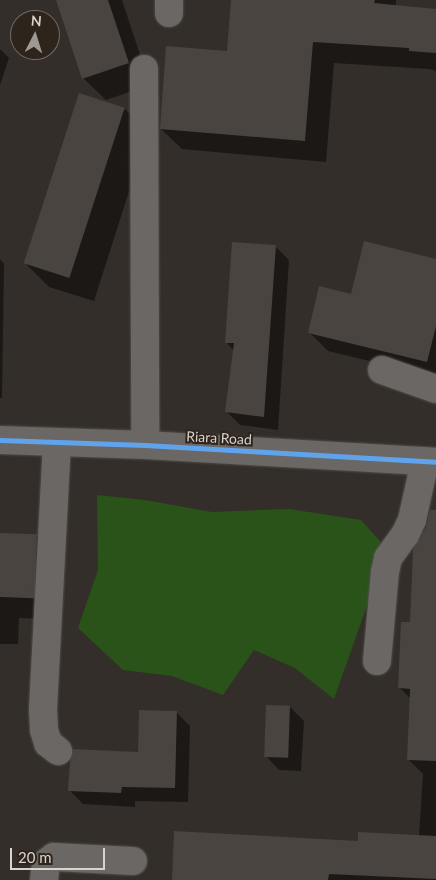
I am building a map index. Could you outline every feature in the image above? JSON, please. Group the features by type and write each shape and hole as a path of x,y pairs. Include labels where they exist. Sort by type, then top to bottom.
{"street":[{"path":"144,69 145,445"},
{"path":"382,370 436,389"},
{"name":"Riara Road","path":"0,440 145,445 431,462"},
{"path":"57,442 42,710 44,730 48,743 58,751"},
{"path":"377,661 388,558 405,535 412,520 431,462"},
{"path":"44,880 46,863 54,857 133,862"}],"green space":[{"path":"97,495 145,500 212,512 289,509 361,520 387,549 334,699 295,668 254,650 223,695 172,676 123,670 78,628 98,570"}],"building":[{"path":"56,0 108,0 129,63 82,79"},
{"path":"231,0 375,0 374,3 436,9 436,53 409,51 409,48 313,42 305,141 160,129 166,46 227,51"},
{"path":"79,93 125,108 69,278 24,263"},
{"path":"364,241 436,259 436,326 427,362 308,333 319,286 351,294"},
{"path":"232,242 276,245 264,417 225,412 234,343 225,343"},
{"path":"430,510 436,510 436,761 407,760 410,689 398,688 401,622 410,622 413,550 426,527"},
{"path":"0,533 37,534 35,598 0,597"},
{"path":"266,705 290,706 288,758 264,757"},
{"path":"139,710 177,711 175,788 122,787 121,793 68,791 70,761 73,749 138,752"},
{"path":"174,831 358,841 358,832 436,836 436,879 329,874 328,880 172,880"}],"cycle path":[{"path":"0,440 145,445 436,462"}]}
